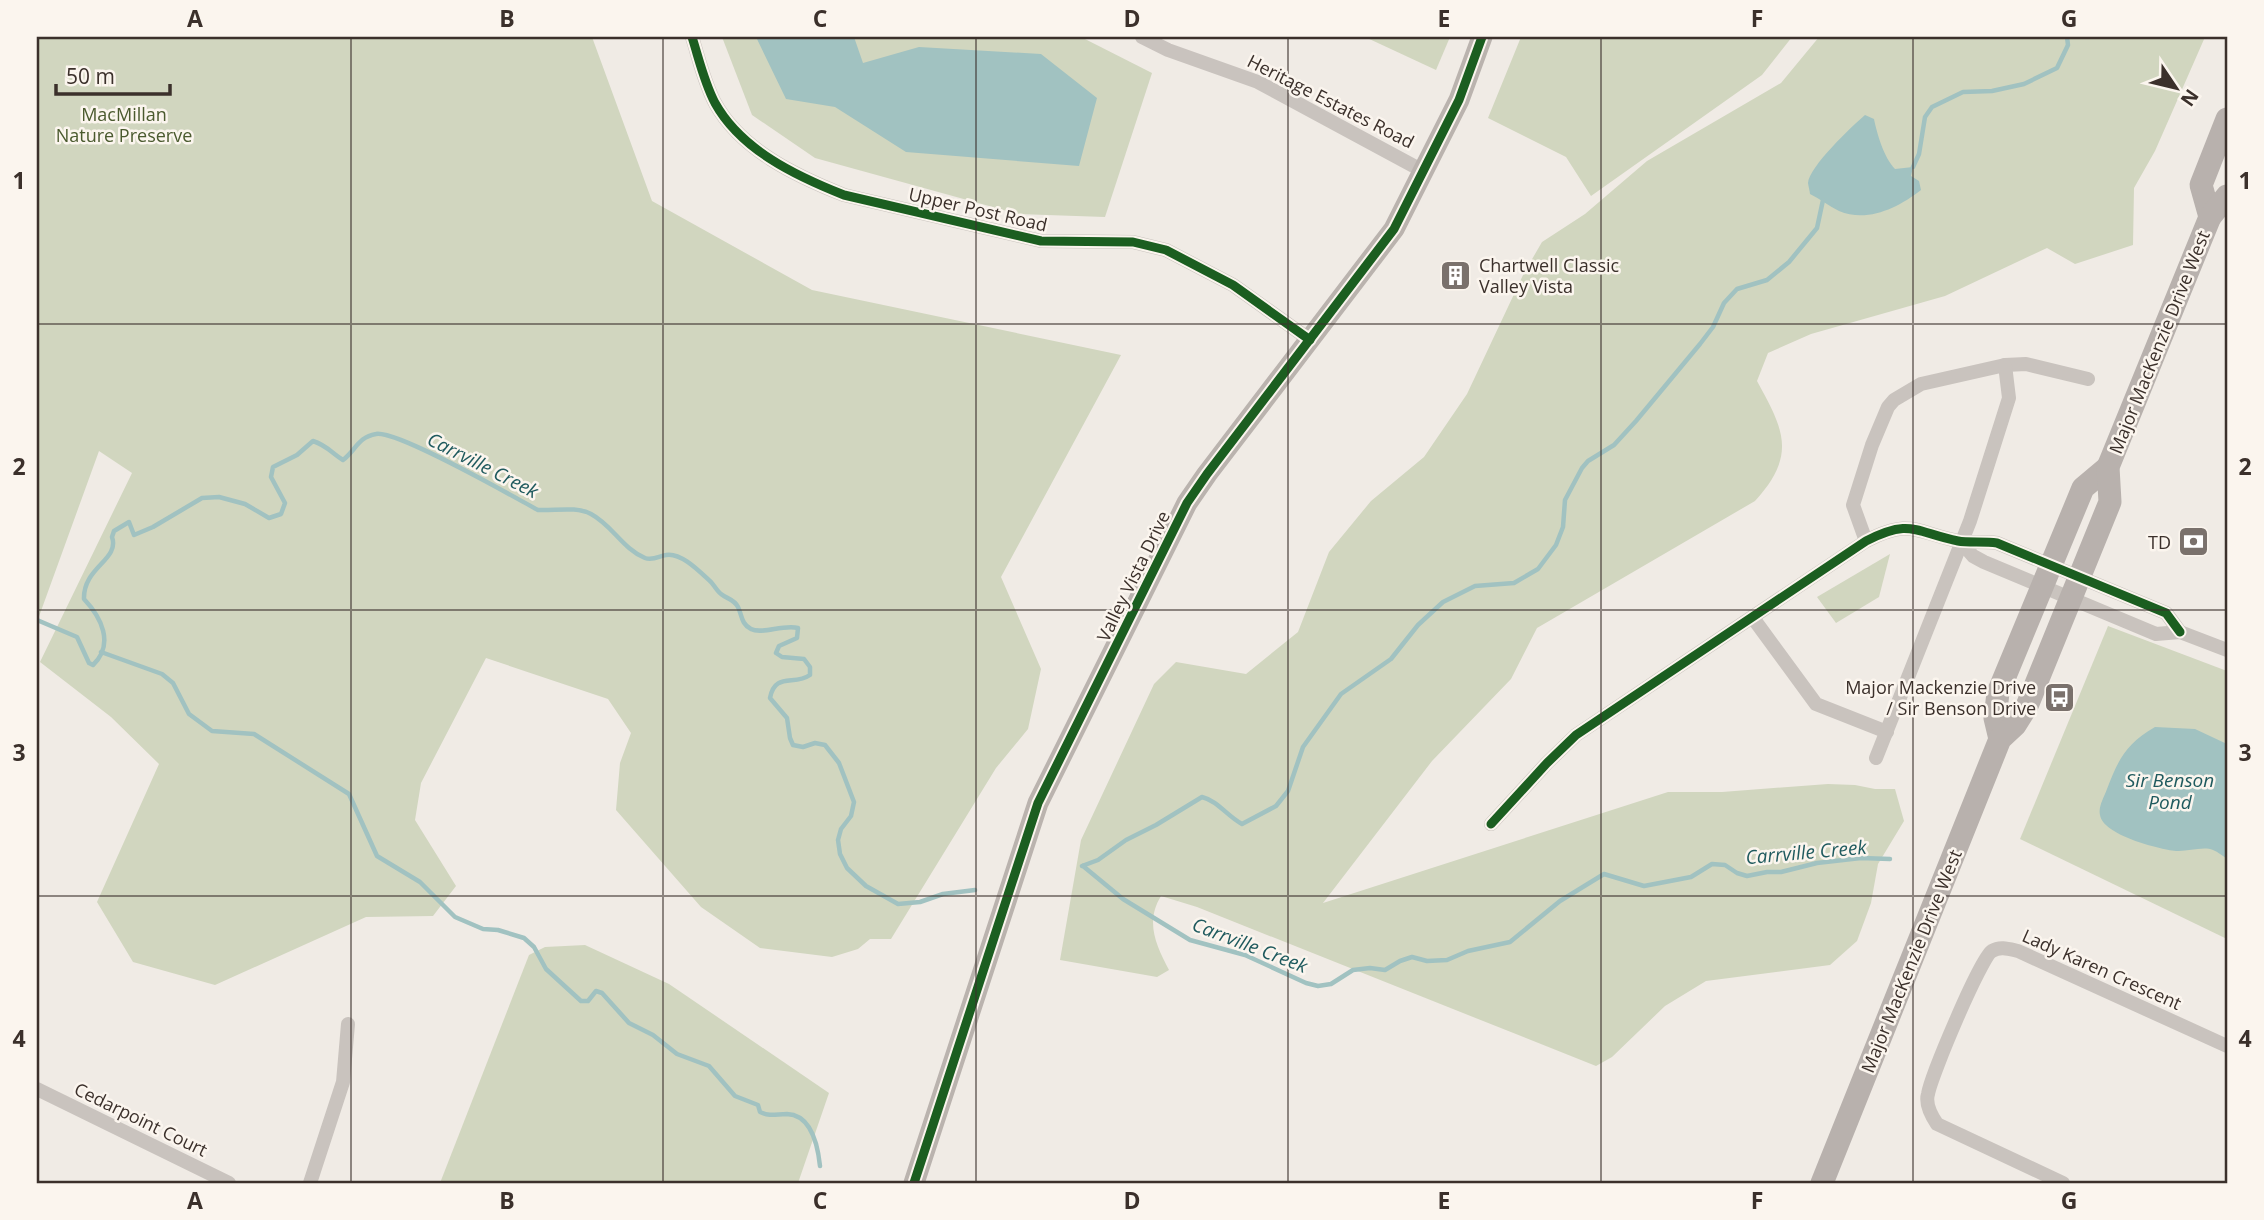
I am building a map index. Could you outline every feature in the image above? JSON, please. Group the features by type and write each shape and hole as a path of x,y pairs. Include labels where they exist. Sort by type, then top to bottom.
{"main road":[{"name":"Major MacKenzie Drive West","path":"2210,217 2201,185 2227,119"},
{"name":"Major MacKenzie Drive West","path":"1822,1183 2000,739 2015,725 2027,706 2110,502 2108,467 2210,217 2227,196"},
{"name":"Major MacKenzie Drive West","path":"2000,739 1995,718 1998,693 2083,488 2108,467"}],"street":[{"name":"Upper Post Road","path":"692,37 715,102 742,137 766,157 828,189 1041,242 1133,242 1166,250 1233,285 1310,340"},
{"name":"Heritage Estates Road","path":"1142,37 1168,50 1258,82 1423,171"},
{"name":"Valley Vista Drive","path":"914,1183 1038,803 1187,503 1386,242 1413,194 1458,100 1482,37"},
{"path":"1867,541 1853,505 1872,445 1888,407 1894,400 1916,386 2005,365 2026,364 2088,379"},
{"path":"1876,758 1961,542 2009,398 2005,365"},
{"path":"1492,824 1546,763 1576,735 1889,529 1911,528 1961,542 1997,542 2048,577 2074,589 2166,613 2180,632"},
{"path":"1961,542 1973,556 2048,577 2156,634 2180,632 2227,650"},
{"path":"1753,618 1816,704 1886,732"},
{"name":"Lady Karen Crescent","path":"2063,1183 1937,1124 1930,1114 1927,1096 1971,988 1990,952 2002,948 2018,951 2227,1046"},
{"path":"310,1183 343,1082 348,1024"},
{"name":"Cedarpoint Court","path":"37,1089 229,1183"}],"green space":[{"name":"MacMillan Nature Preserve","path":"37,37 592,37 652,201 812,290 1121,355 1001,577 1041,669 1028,729 996,768 891,939 870,939 858,949 832,957 760,948 701,907 616,810 620,763 631,733 608,699 486,658 421,783 415,820 456,886 433,916 366,917 215,985 133,962 97,902 159,764 111,717 40,662 132,473 99,451 37,622"},
{"path":"722,37 1081,37 1152,73 1105,217 1018,214 815,158 752,115"},
{"path":"1365,37 1450,37 1436,70"},
{"path":"1521,37 1792,37 1762,75 1591,196 1566,157 1488,118"},
{"path":"1819,37 2205,37 2155,151 2134,188 2133,245 2075,264 2047,248 1945,296 1811,334 1768,353 1757,381 1774,414 1782,442 1777,470 1768,485 1755,501 1537,628 1511,679 1432,761 1323,903 1668,792 1722,792 1828,784 1895,789 1904,821 1878,864 1871,903 1857,941 1830,965 1706,981 1665,1006 1612,1057 1596,1066 1197,907 1161,896 1153,924 1160,952 1169,970 1157,977 1060,960 1081,840 1154,684 1176,662 1246,674 1298,632 1329,552 1371,501 1424,457 1467,394 1524,273 1542,242 1585,214 1647,161 1781,83"},
{"path":"1890,554 1879,597 1836,623 1817,597"},
{"path":"2108,626 2227,671 2227,939 2020,839"},
{"path":"585,945 669,984 829,1093 798,1183 440,1183 529,955 545,947"}],"water":[{"path":"756,37 854,37 863,63 919,47 1041,54 1097,98 1079,166 906,152 835,107 786,99"},
{"path":"1865,115 1874,119 1891,164 1895,169 1913,167 1911,176 1919,181 1921,190 1882,212 1850,214 1839,211 1810,194 1808,183 1823,157"},
{"name":"Sir Benson Pond","path":"2155,727 2195,729 2227,744 2227,859 2209,849 2176,851 2145,844 2121,835 2103,822 2100,815 2101,805 2120,760 2130,746"}],"waterway":[{"path":"1913,167 1919,154 1925,117 1932,107 1963,92 1992,91 2024,84 2057,68 2068,45 2067,37"},
{"path":"1082,866 1098,860 1126,840 1202,797 1242,824 1276,806 1288,791 1303,747 1341,694 1391,659 1418,625 1443,602 1475,586 1514,583 1538,569 1556,545 1563,527 1565,500 1582,468 1588,461 1614,445 1636,421 1700,344 1713,327 1724,303 1737,289 1767,280 1789,262 1817,228 1823,200"},
{"name":"Carrville Creek","path":"37,620 77,637 89,663 93,665 100,657 104,640 100,622 84,599 85,588 111,552 114,531 129,522 134,535 202,498 219,497 245,504 269,518 281,514 285,503 271,477 273,467 297,455 313,441 343,460 365,438 376,434 388,436 430,453 538,510 572,509 591,514 630,549 645,558 672,555 684,560 696,568 721,594 734,602 744,622 751,629 761,631 798,628 797,638 779,646 776,653 782,657 804,659 810,667 810,675 781,682 772,690 770,698 787,718 793,745 825,745 839,763 854,802 851,816 841,829 838,840 840,854 847,868 866,886 898,904 975,890"},
{"path":"101,652 162,674 173,683 189,714 212,731 254,734 349,794 377,856 420,882 455,917 483,929 498,930 524,938 534,947 546,969 581,1001 588,1001 596,991 602,993 629,1023 653,1035 677,1054 709,1066 735,1096 758,1105 760,1112 770,1115 787,1114 802,1120 812,1133 820,1166"},
{"name":"Carrville Creek","path":"1083,866 1123,899 1190,940 1245,955 1318,986 1331,984 1353,970 1385,970 1412,957 1427,961 1447,960 1468,951 1510,942 1560,901 1604,874 1644,886 1691,877 1712,864 1725,865 1747,876 1781,872 1817,863 1861,858 1890,859"}],"cycle path":[{"path":"692,37 708,87 726,120 739,135 771,160 807,179 844,195 1041,241 1133,242 1166,250 1233,285 1310,340"},
{"path":"914,1183 1038,803 1187,503 1394,229 1459,100 1482,37"},
{"path":"1491,824 1576,735 1866,541 1893,530 1912,529 1958,541 1997,543 2166,613 2180,632"}],"place":[{"name":"Chartwell Classic Valley Vista","path":"1456,275"},
{"name":"TD","path":"2194,542"},
{"name":"Major Mackenzie Drive / Sir Benson Drive","path":"2059,697"}]}
